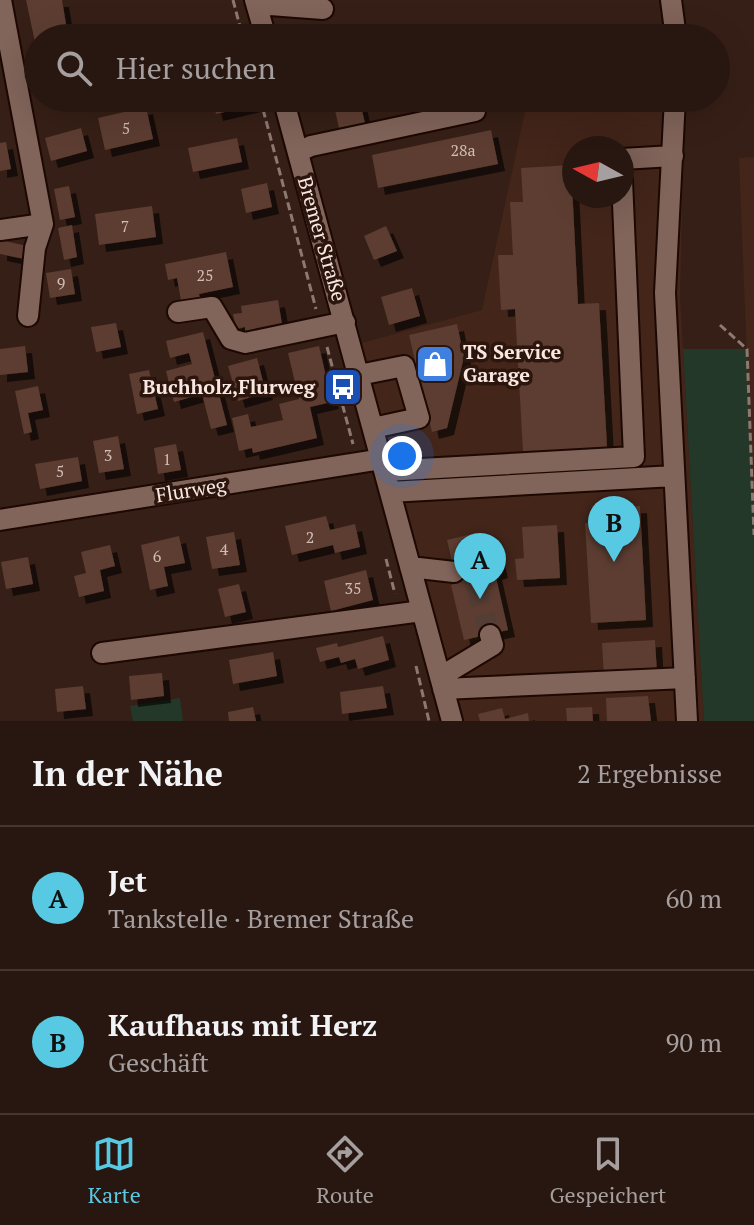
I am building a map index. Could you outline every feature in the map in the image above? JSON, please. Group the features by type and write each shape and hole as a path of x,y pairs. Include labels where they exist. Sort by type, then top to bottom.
{"street":[{"path":"1,0 43,224 35,248 28,316"},
{"path":"671,0 674,24"},
{"path":"262,24 256,2 323,9"},
{"name":"Bremer Straße","path":"287,112 452,721"},
{"path":"298,152 311,146 470,112"},
{"path":"675,112 665,293 687,721"},
{"path":"634,158 673,156"},
{"name":"Flurweg","path":"0,520 360,463 383,465 634,457 623,208"},
{"path":"0,230 43,224"},
{"path":"178,312 212,307 231,339 245,343 345,322"},
{"path":"359,375 404,366 419,418 373,428"},
{"path":"390,492 674,476"},
{"path":"410,567 454,572"},
{"path":"102,653 422,611"},
{"path":"442,683 493,645 490,635"},
{"path":"442,683 685,678"}],"path":[{"path":"233,0 239,24"},
{"path":"264,112 360,463"},
{"path":"720,325 747,349 754,535"},
{"path":"384,548 400,614"},
{"path":"415,662 429,721"}],"shaded area":[{"path":"525,112 686,112 680,297 704,721 452,721 351,346 482,310"},
{"path":"754,157 754,535 739,158"}],"green space":[{"path":"683,349 747,349 754,535 754,721 704,721"},
{"path":"180,698 183,721 133,721 130,706"}],"building":[{"path":"26,0 62,0 66,24 31,24"},
{"path":"124,112 147,112 153,139 105,150 98,118"},
{"path":"335,112 362,112 365,123 339,128"},
{"path":"81,128 87,151 51,161 45,138"},
{"path":"491,130 498,164 378,188 372,155"},
{"path":"237,138 242,162 193,172 188,148"},
{"path":"6,142 11,169 0,171 0,143"},
{"path":"562,166 562,208 573,208 578,304 599,303 607,447 523,452 515,309 501,310 498,255 513,255 510,202 523,202 521,168"},
{"path":"267,183 272,207 246,213 241,189"},
{"path":"69,186 75,217 60,220 54,189"},
{"path":"152,206 156,237 99,245 95,214"},
{"path":"72,225 77,257 64,260 58,228"},
{"path":"386,226 397,251 374,260 364,236"},
{"path":"0,240 32,247 29,260 0,254"},
{"path":"226,252 233,287 199,294 201,302 182,306 177,278 168,280 165,264"},
{"path":"71,269 75,294 50,298 46,273"},
{"path":"412,288 420,316 389,325 381,297"},
{"path":"278,300 282,324 245,331 245,327 236,329 233,314 242,313 241,306"},
{"path":"116,323 121,347 96,352 91,327"},
{"path":"457,324 464,357 447,428 432,432 409,335"},
{"path":"203,332 227,425 211,429 202,394 174,402 166,371 192,364 189,353 170,358 166,341"},
{"path":"25,346 28,372 0,375 0,349"},
{"path":"319,346 332,402 310,407 317,438 253,453 252,448 239,451 232,418 248,414 251,427 283,420 279,404 299,399 288,353"},
{"path":"257,358 266,393 238,401 228,366"},
{"path":"149,370 158,409 137,414 129,374"},
{"path":"38,386 43,410 28,413 32,432 24,434 15,391"},
{"path":"118,436 124,469 99,473 93,441"},
{"path":"176,444 181,470 158,474 154,448"},
{"path":"78,457 82,481 40,489 35,464"},
{"path":"640,506 646,620 591,623 585,523 597,522 596,509"},
{"path":"326,516 330,530 355,524 360,547 335,553 333,545 292,555 285,526"},
{"path":"557,525 560,578 517,580 515,559 524,558 522,527"},
{"path":"234,532 240,565 212,569 206,537"},
{"path":"476,533 478,543 493,539 501,571 495,573 508,630 464,640 451,585 457,583 447,540"},
{"path":"179,536 185,563 164,567 168,586 150,590 141,545"},
{"path":"110,545 115,566 100,570 104,591 79,597 74,576 86,573 81,552"},
{"path":"28,557 33,584 6,589 1,562"},
{"path":"366,570 373,600 331,611 324,581"},
{"path":"239,584 246,612 225,617 218,589"},
{"path":"383,636 389,660 358,669 355,659 341,663 339,657 320,662 316,648 337,643 338,647"},
{"path":"655,640 657,674 604,677 602,643"},
{"path":"273,652 277,676 233,684 229,660"},
{"path":"162,673 164,696 131,700 129,676"},
{"path":"83,686 86,709 57,712 55,689"},
{"path":"383,686 387,708 342,714 340,692"},
{"path":"648,696 651,721 607,721 606,698"},
{"path":"253,707 256,721 229,721 228,712"},
{"path":"592,707 593,721 567,721 566,708"},
{"path":"502,708 505,719 528,713 529,721 480,721 478,714"}],"tunnel":[{"path":"454,572 473,575 490,635"}],"place":[{"name":"TS Service Garage","path":"435,364"},
{"name":"Buchholz,Flurweg","path":"343,387"},
{"name":"Kaufhaus mit Herz","path":"614,562"},
{"name":"Jet","path":"480,599"}]}
